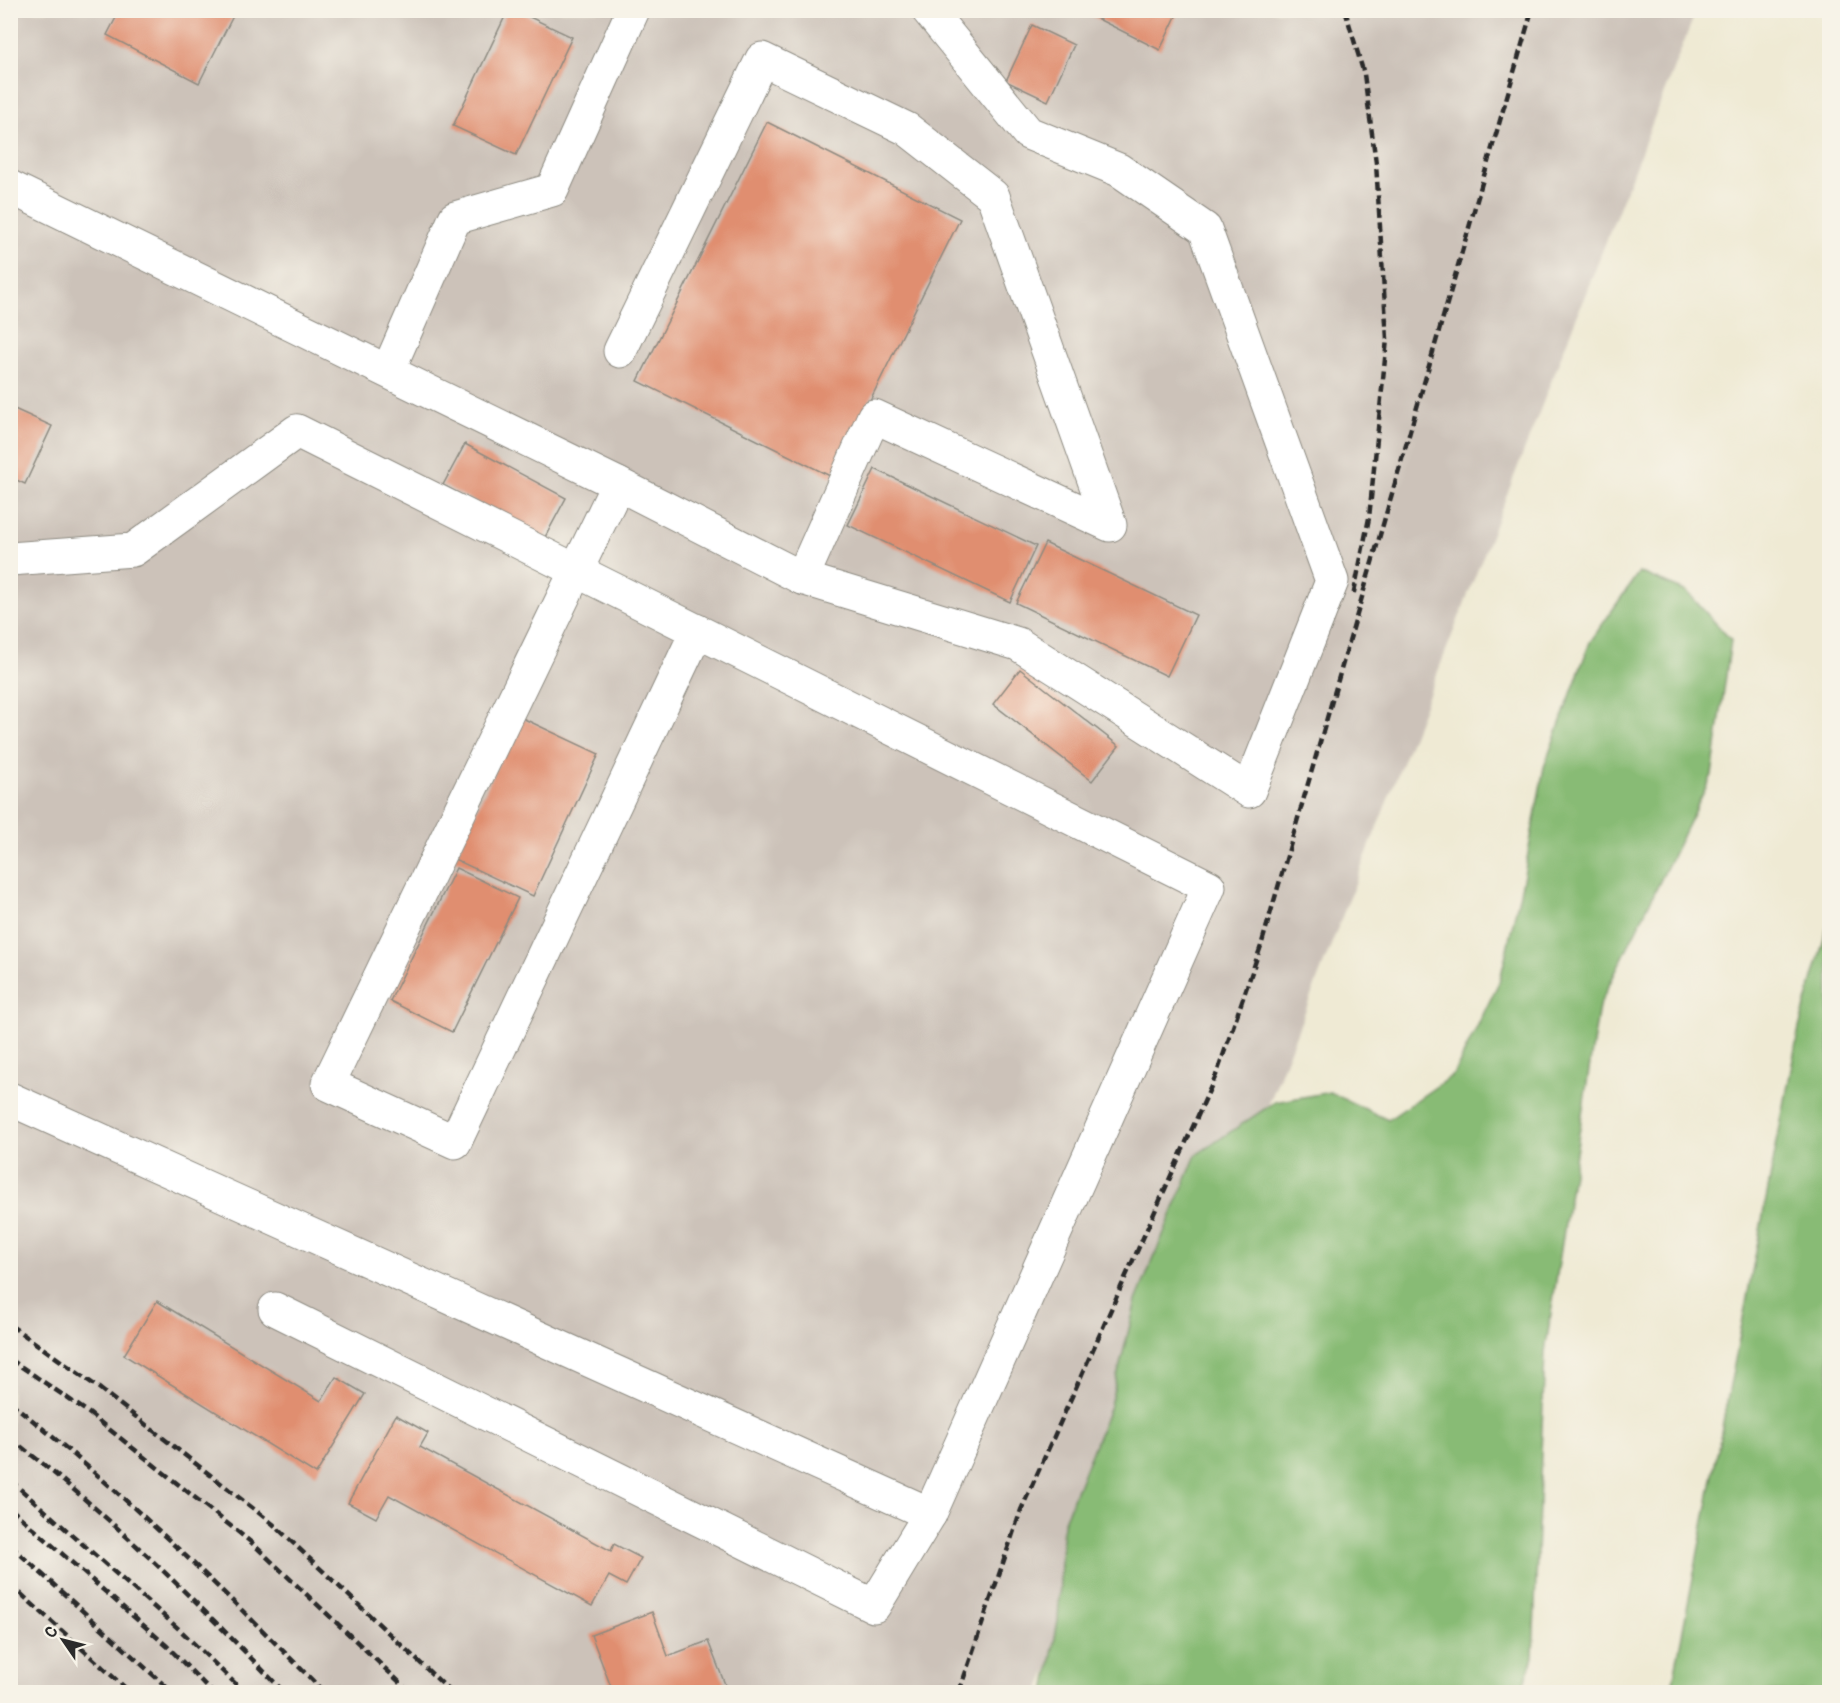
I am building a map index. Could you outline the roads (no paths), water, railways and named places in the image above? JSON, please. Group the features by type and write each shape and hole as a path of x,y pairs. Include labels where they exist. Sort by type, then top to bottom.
{"lane":[{"path":"388,371 455,218 552,190 633,10"},
{"path":"10,187 618,484 802,578 1018,644 1249,791 1332,580 1205,229 1119,170 1028,133 928,10"},
{"path":"620,351 762,58 907,129 993,196 1110,525 874,416 802,578"},
{"path":"10,559 132,550 297,431 1209,887 930,1514 874,1606 275,1309"},
{"path":"618,484 328,1084 455,1142 697,631"},
{"path":"10,1099 930,1514"}],"railway":[{"path":"1345,10 1364,74 1376,163 1387,339 1369,518 1353,597"},
{"path":"959,1692 1021,1510 1217,1073 1261,946 1532,10"},
{"path":"10,1325 99,1388 273,1524 451,1692"},
{"path":"10,1359 85,1410 252,1543 410,1692"},
{"path":"10,1402 172,1542 324,1692"},
{"path":"10,1438 118,1528 219,1625 284,1692"},
{"path":"10,1480 180,1630 244,1692"},
{"path":"10,1508 167,1646 212,1692"},
{"path":"10,1545 172,1692"},
{"path":"10,1584 130,1692"}]}
